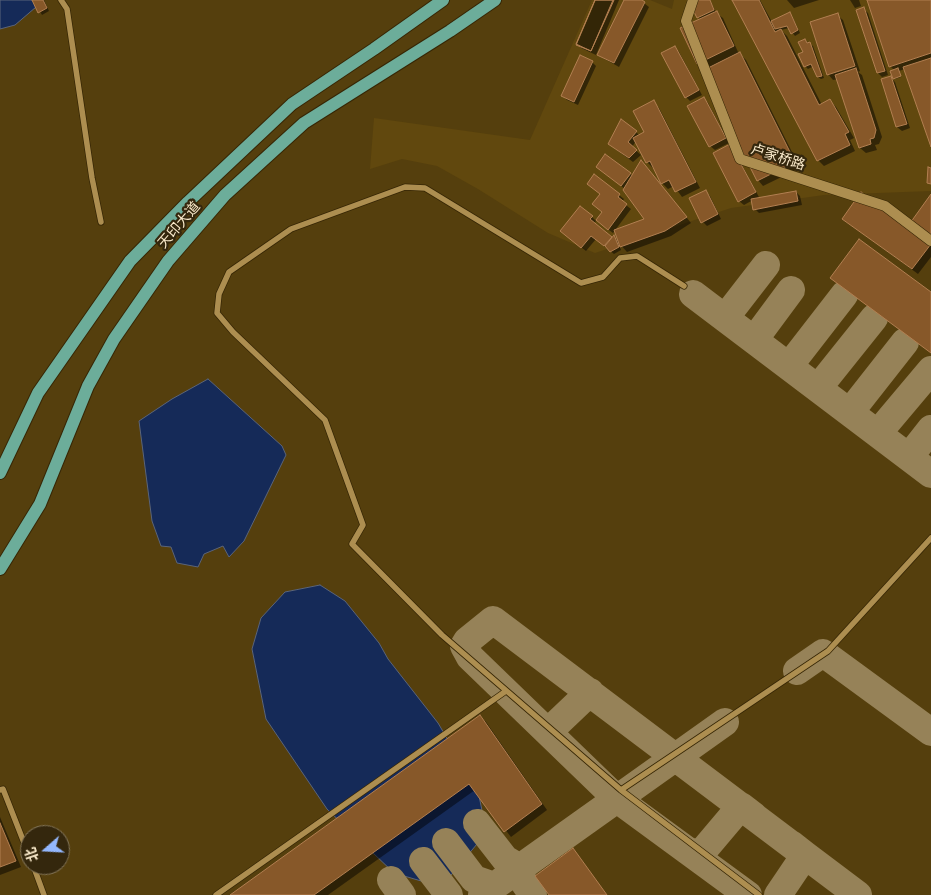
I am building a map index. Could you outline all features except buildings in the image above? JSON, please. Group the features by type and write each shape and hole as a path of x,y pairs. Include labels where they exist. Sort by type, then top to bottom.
{"main road":[{"name":"天印大道","path":"0,473 38,393 130,261 188,202 292,104 374,49 442,0"},
{"name":"天印大道","path":"0,570 40,504 88,386 114,339 168,261 224,195 304,123 450,31 492,2"}],"street":[{"name":"卢家桥路","path":"693,0 686,21 740,159 885,206 931,241"}],"lane":[{"path":"61,0 67,9 91,169 101,222"},
{"path":"684,286 637,256 620,258 603,277 582,283 425,188 405,187 292,229 229,272 219,294 217,313 325,420 363,524 352,544 442,635 506,691 621,790 759,895"},
{"path":"621,790 828,651 931,538"},
{"path":"216,895 506,691"},
{"path":"0,790 3,789 20,832"},
{"path":"36,875 44,895"}],"shaded area":[{"path":"592,0 650,0 672,9 674,0 931,0 931,191 824,195 731,208 595,253 548,233 437,166 402,159 370,169 374,118 530,140"}],"water":[{"path":"0,0 33,0 36,7 15,25 0,29"},
{"path":"208,379 282,446 286,455 244,541 229,557 223,546 204,554 198,567 177,563 171,547 161,546 152,521 139,421 172,399"},
{"path":"320,585 345,601 379,643 388,659 438,723 478,791 485,825 477,844 451,875 428,883 394,873 327,809 266,719 252,649 261,618 285,592"}],"taxiway":[{"path":"725,318 766,265"},
{"path":"754,340 791,290"},
{"path":"693,294 931,474"},
{"path":"789,366 844,295"},
{"path":"818,388 874,318"},
{"path":"850,412 905,342"},
{"path":"878,433 931,370"},
{"path":"909,457 931,429"},
{"path":"748,895 617,799 470,657 464,646 467,641 493,620 858,895"},
{"path":"797,671 823,653 931,732"},
{"path":"548,732 590,692"},
{"path":"482,895 725,722"},
{"path":"691,853 703,851 741,806 754,816"},
{"path":"477,823 505,859 520,868 521,878 533,895"},
{"path":"446,842 474,879 494,886 492,895"},
{"path":"778,895 805,855 791,844"},
{"path":"423,861 449,895"},
{"path":"391,880 402,895"}]}
